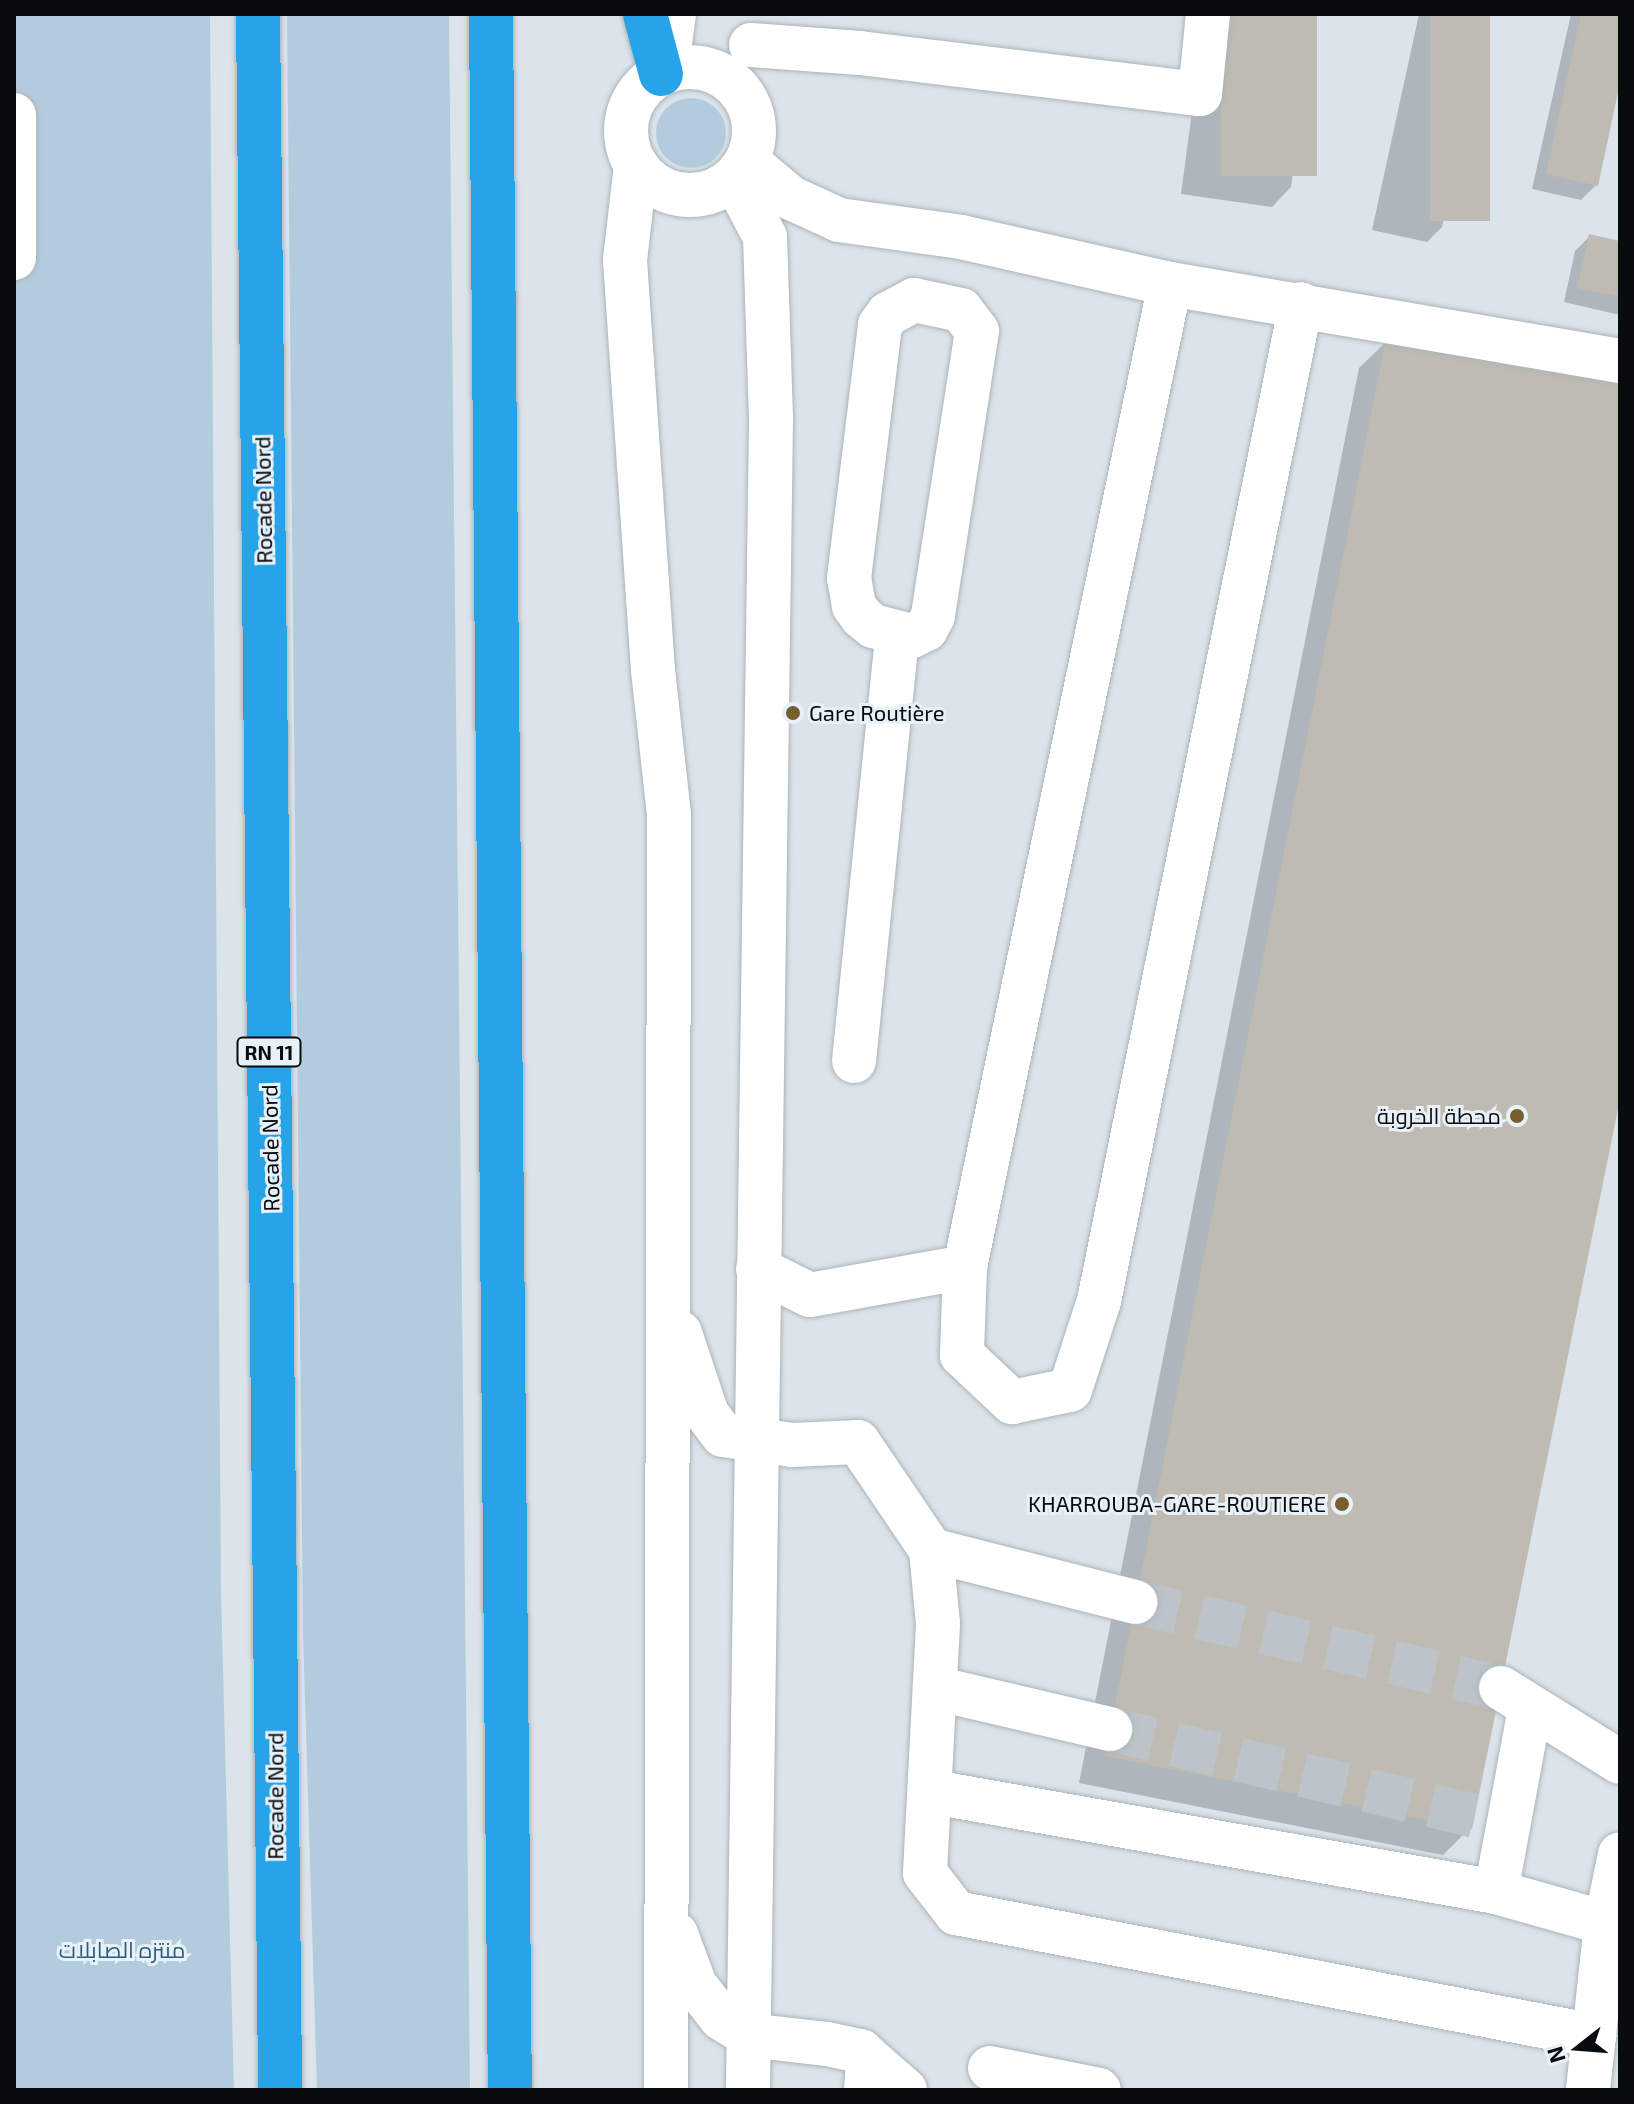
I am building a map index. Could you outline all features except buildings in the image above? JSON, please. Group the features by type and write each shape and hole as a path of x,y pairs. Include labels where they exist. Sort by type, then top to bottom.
{"highway":[{"name":"Rocade Nord","path":"258,14 280,2090"},
{"path":"491,14 510,2090"},
{"path":"645,14 663,72"}],"street":[{"path":"663,72 674,14"},
{"path":"748,2090 771,419 768,258 759,217 741,170 754,122 748,102 751,30 860,53 1200,94 1208,14"},
{"path":"666,2090 669,814 653,670 625,260 636,165 627,140 628,114 646,84 663,72 689,67 713,70 748,102"},
{"path":"14,115 14,258"},
{"path":"636,165 664,190 683,195 701,195 741,170"},
{"path":"741,170 839,220 961,237 1170,284 1620,361"},
{"path":"946,306 961,237"},
{"path":"1170,284 965,1267 962,1355 1012,1402 1070,1390 1099,1301 1301,304"},
{"path":"902,303 946,306 969,315 976,339 933,616 919,633 897,634 862,617 849,592 880,325 902,303"},
{"path":"854,1061 897,634"},
{"path":"758,1269 810,1295 965,1267"},
{"path":"668,1296 713,1426 734,1439 858,1442 931,1550 938,1624 933,1792 925,1873 956,1913 1594,2036"},
{"path":"931,1550 1135,1602"},
{"path":"935,1688 1110,1729"},
{"path":"1496,1892 1492,1821 1516,1698 1620,1762"},
{"path":"933,1792 1496,1892 1613,1925"},
{"path":"1588,2090 1600,1981 1613,1925 1620,1854"},
{"path":"666,1909 706,2003 748,2035 861,2051 867,2074 905,2090"},
{"path":"990,2068 1099,2090"}],"green space":[{"name":"منتزه الصابلات","path":"14,14 210,14 221,1592 234,2090 14,2090"},
{"path":"287,14 449,14 470,2090 317,2090 303,1634"},
{"path":"698,98 720,113 726,133 724,147 716,158 705,166 684,168 666,158 658,147 656,126 666,108 677,100"}],"tunnel":[{"path":"1135,1602 1501,1688"},
{"path":"1110,1729 1475,1816"}],"place":[{"name":"Gare Routière","path":"793,713"},
{"name":"محطة الخروبة","path":"1517,1116"},
{"name":"KHARROUBA-GARE-ROUTIERE","path":"1342,1504"}]}
